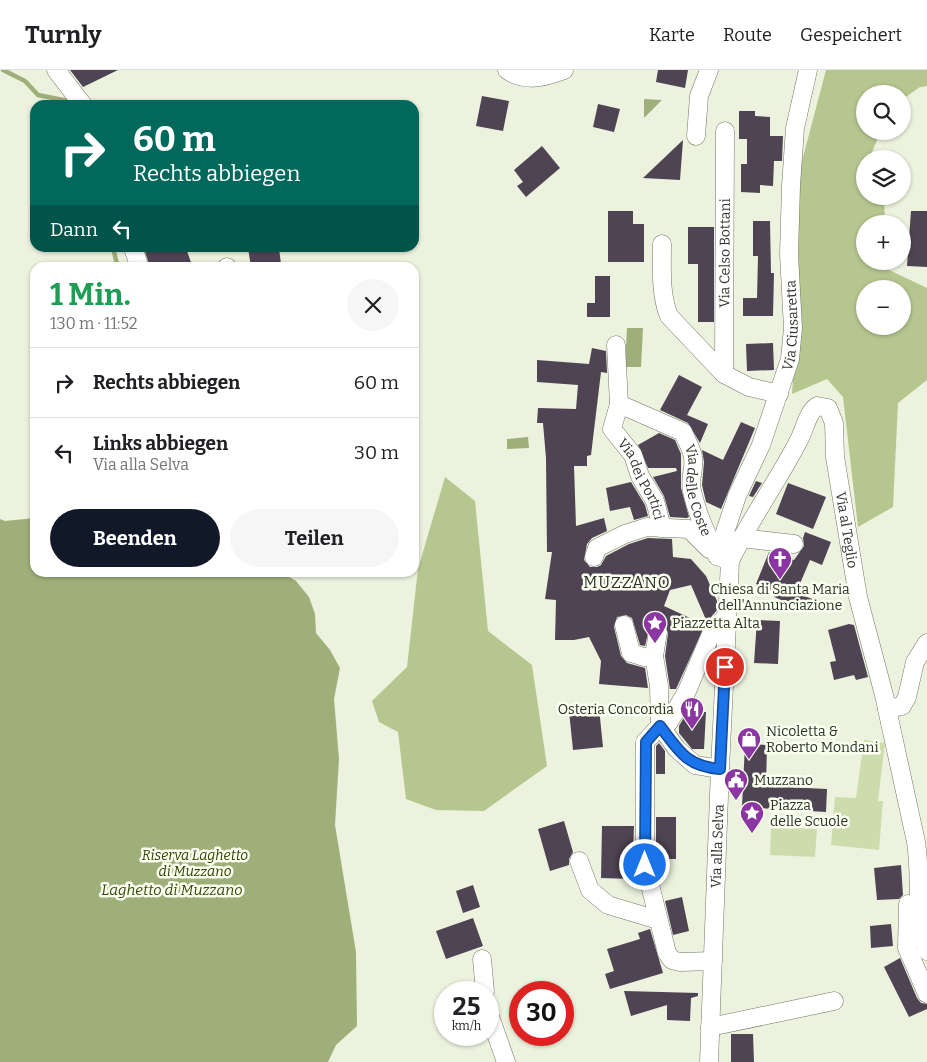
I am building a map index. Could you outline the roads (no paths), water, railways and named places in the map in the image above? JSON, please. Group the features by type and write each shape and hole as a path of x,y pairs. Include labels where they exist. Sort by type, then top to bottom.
{"street":[{"path":"56,70 79,100"},
{"path":"507,70 531,79 564,70"},
{"path":"696,136 699,96 708,70"},
{"name":"Via Ciusaretta","path":"724,559 737,496 761,445 790,359 793,328 789,254 791,186 795,128 808,70"},
{"name":"Via Celso Bottani","path":"724,374 725,131"},
{"path":"662,244 663,289 665,306 669,316 724,374 749,387 779,394"},
{"path":"616,345 619,404"},
{"name":"Via dei Portici","path":"619,404 612,429 633,456 640,476 656,501 662,528"},
{"name":"Via delle Coste","path":"619,404 683,432 693,457 693,470 690,477 692,491 702,524 724,559"},
{"name":"Via al Teglio","path":"727,607 724,559 741,538 798,442 812,411 817,406 828,408 834,423 835,457 858,597 887,709 916,842 920,924 927,951"},
{"path":"594,557 597,548 625,534 647,527 689,529 724,559"},
{"path":"741,538 794,544"},
{"path":"712,962 680,962 672,960 667,953 645,865 645,751 646,742 660,726 669,722 687,691 711,634 727,607"},
{"name":"Via alla Selva","path":"709,1062 727,607"},
{"path":"624,625 631,653 644,657 654,656"},
{"path":"658,632 654,656 659,686 660,726 677,749 695,765 720,769"},
{"path":"887,709 902,706 907,698 914,662 927,643"},
{"path":"579,861 590,890 608,905 658,920"},
{"name":"Via al Teglio","path":"919,876 909,894 906,948 927,994"},
{"path":"482,959 484,981"},
{"path":"710,1027 834,1000"},
{"path":"499,1042 506,1062"}],"water":[{"path":"644,99 662,100 644,118"},
{"path":"627,328 643,328 641,367 625,367"},
{"path":"528,437 529,448 507,449 507,439"},
{"name":"Laghetto di Muzzano","path":"30,518 30,577 290,577 296,581 309,597 315,614 316,633 330,650 340,668 334,699 339,759 335,825 356,952 357,1026 336,1045 328,1062 0,1062 0,519 5,521"}],"waterway":[{"path":"3,70 25,81 38,95 63,100"},
{"path":"114,252 116,262"}],"place":[{"name":"Chiesa di Santa Maria dell'Annunciazione","path":"780,580"},
{"name":"Piazzetta Alta","path":"655,644"},
{"name":"Osteria Concordia","path":"692,730"},
{"name":"Nicoletta & Roberto Mondani","path":"749,760"},
{"name":"Muzzano","path":"736,801"},
{"name":"Piazza delle Scuole","path":"752,834"}],"district":[{"name":"MUZZANO","path":"627,582"}],"park label":[{"name":"Riserva Laghetto di Muzzano","path":"195,864"}]}
